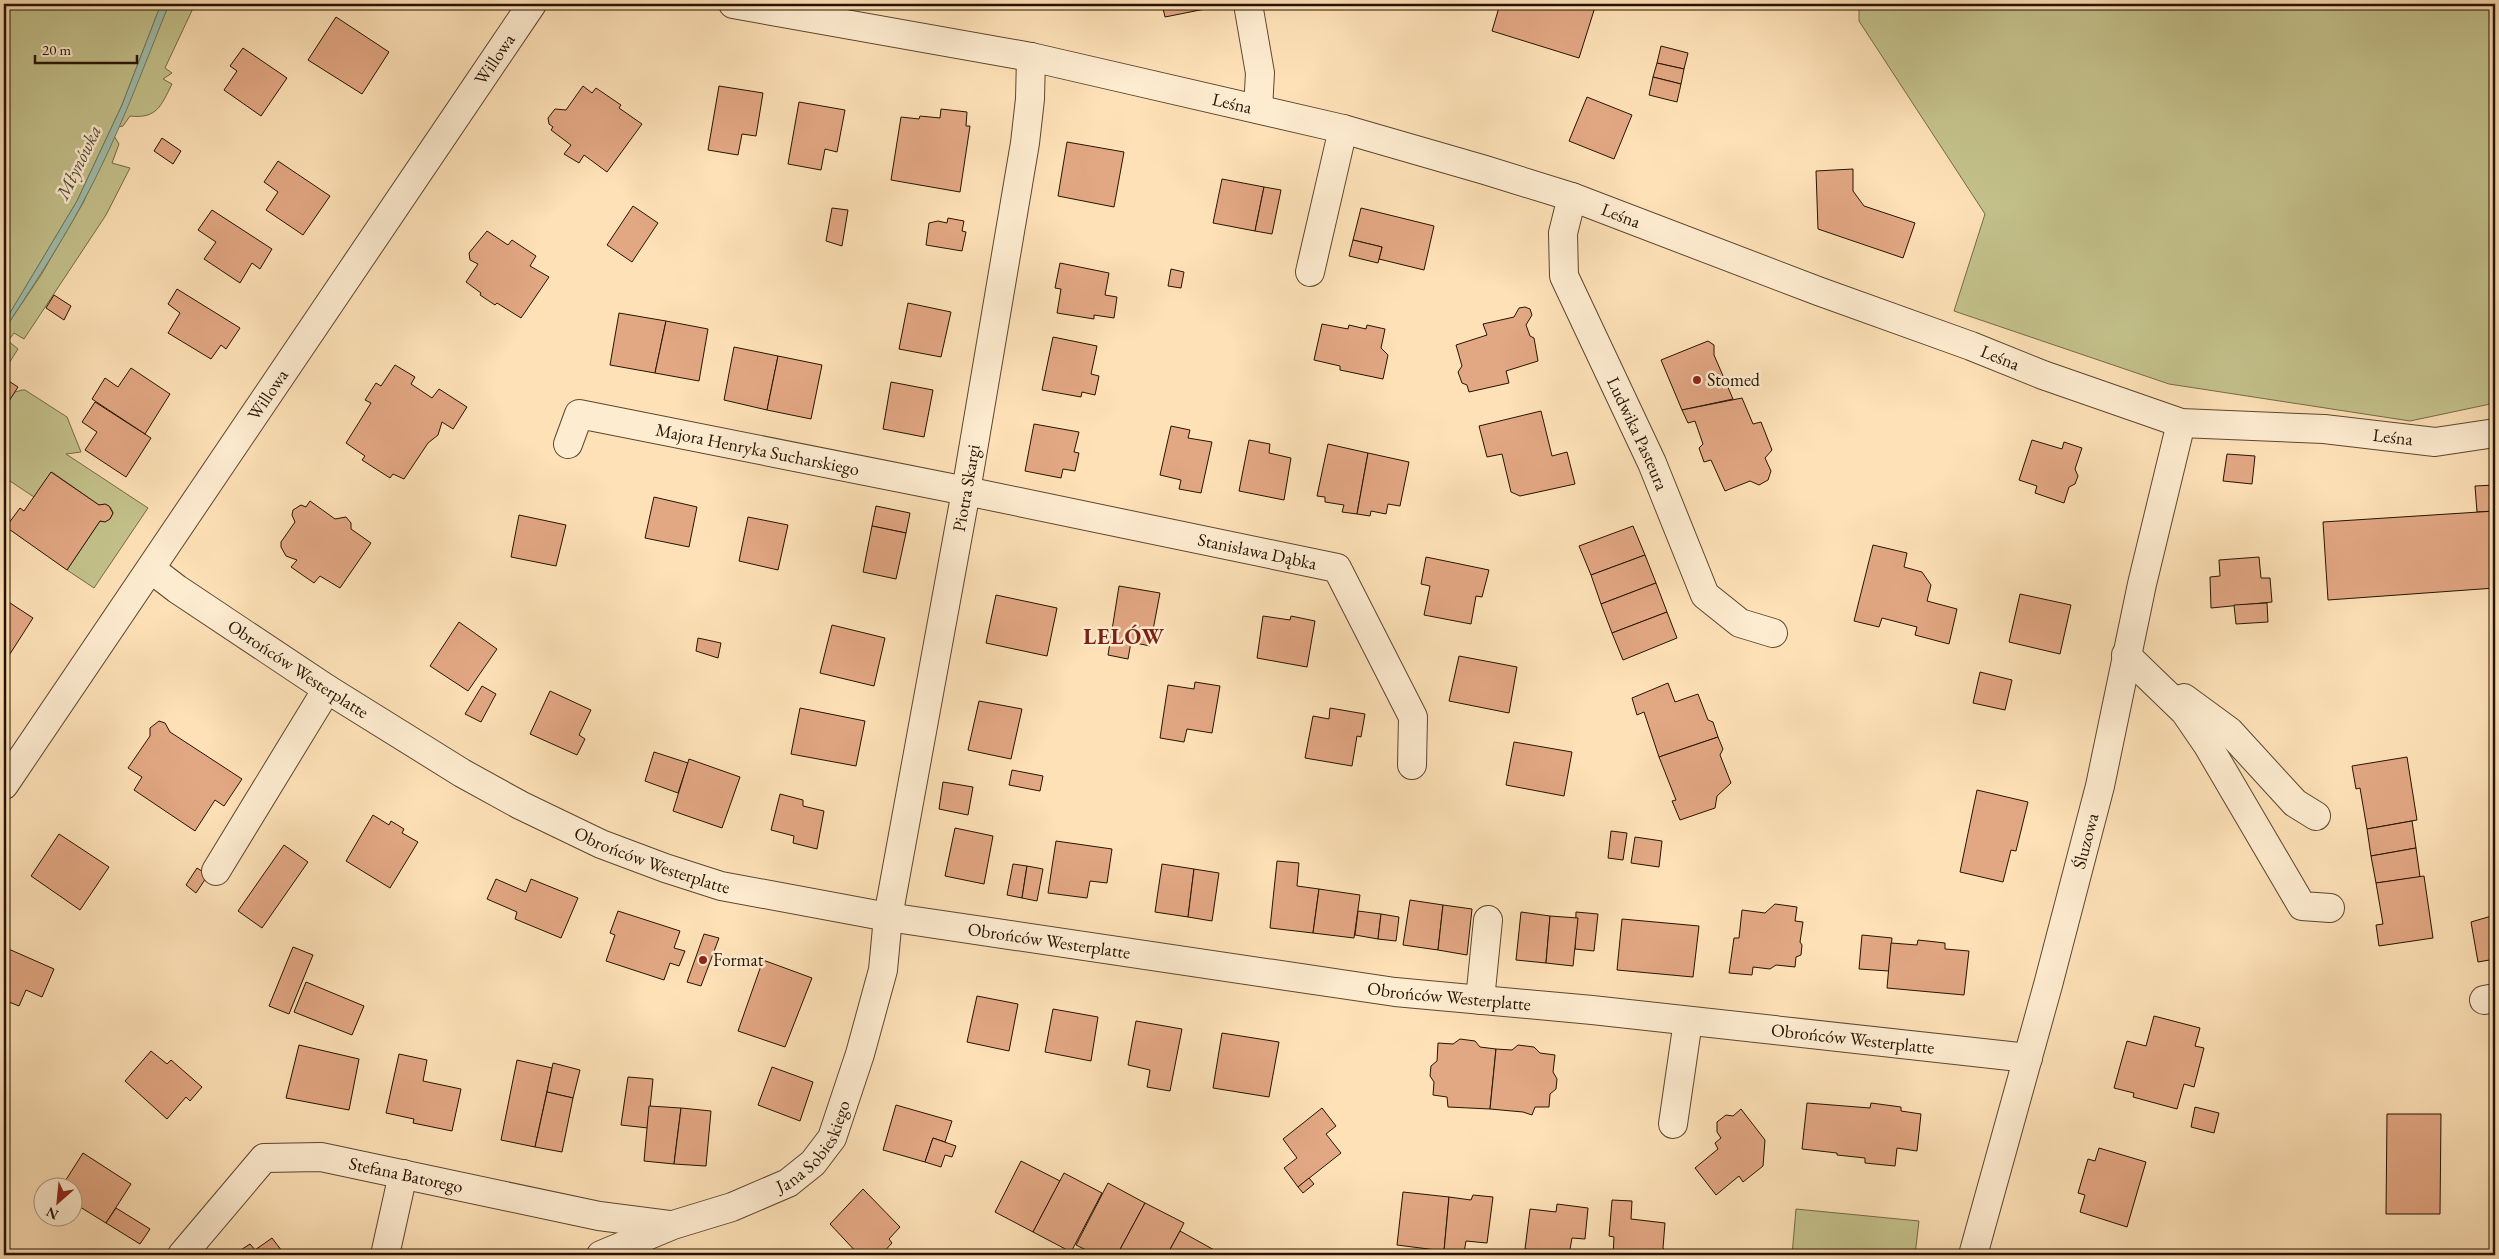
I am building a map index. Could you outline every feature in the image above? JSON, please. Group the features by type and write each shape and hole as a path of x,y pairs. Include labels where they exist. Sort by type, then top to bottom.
{"street":[{"name":"Willowa","path":"4,785 152,569 532,4"},
{"name":"Leśna","path":"733,4 1032,57 1343,130 1572,197 1818,291 1971,346 2043,375 2181,423 2324,429 2435,442 2495,433"},
{"path":"1248,4 1260,73 1258,109"},
{"name":"Piotra Skargi","path":"888,917 966,491 1025,143 1032,57"},
{"path":"1310,272 1343,130"},
{"name":"Ludwika Pasteura","path":"1572,197 1563,233 1564,276 1652,463 1705,595 1740,623 1773,633"},
{"name":"Majora Henryka Sucharskiego","path":"568,444 580,414 966,491"},
{"name":"Śluzowa","path":"1973,1255 2028,1058 2100,786 2126,655 2181,423"},
{"name":"Stanisława Dąbka","path":"966,491 1337,568 1413,717 1412,765"},
{"name":"Obrońców Westerplatte","path":"152,569 177,589 327,689 462,773 520,805 601,844 665,868 721,886 888,917 1394,992 1688,1021 2028,1058"},
{"path":"2126,655 2229,731 2295,803 2316,816"},
{"path":"2126,655 2185,712 2207,744 2302,906 2330,908"},
{"path":"216,871 327,689"},
{"name":"Jana Sobieskiego","path":"601,1255 673,1225 732,1207 788,1183 813,1163 832,1138 860,1054 883,970 888,917"},
{"path":"1480,1000 1488,920"},
{"path":"1674,1124 1688,1021"},
{"name":"Stefana Batorego","path":"182,1255 264,1158 321,1157 599,1216 673,1225"},
{"path":"385,1255 403,1174"}],"shaded area":[{"path":"4,4 161,4 122,105 77,201 4,323"},
{"path":"161,4 169,4 95,180 64,236 4,330 4,323 77,201 122,105"},
{"path":"169,4 195,4 165,68 172,73 163,79 172,84 161,105 152,113 130,116 123,126 118,127"},
{"path":"1859,4 2495,4 2495,403 2410,421 2169,384 1954,311 1985,214 1859,21"},
{"path":"114,136 119,144 112,163 130,168 106,215 24,339 14,333 8,341 18,349 4,371 4,330 41,275 83,203"},
{"path":"25,390 67,417 81,452 66,454 148,508 94,588 67,570 100,521 106,521 111,517 113,513 111,508 106,505 99,505 52,472 34,497 4,477 4,397 9,400 15,392"},
{"path":"1796,1209 1919,1221 1915,1255 1792,1255"}],"building":[{"path":"1162,4 1194,4 1195,11 1165,17"},
{"path":"1194,4 1225,4 1226,5 1195,11"},
{"path":"1500,4 1596,4 1579,58 1492,31"},
{"path":"336,17 389,52 362,94 308,60"},
{"path":"1661,46 1688,53 1684,69 1657,63"},
{"path":"243,48 287,78 261,116 224,90 237,71 230,66"},
{"path":"1657,63 1684,69 1681,84 1653,77"},
{"path":"1653,77 1681,84 1677,102 1649,95"},
{"path":"583,86 592,93 596,88 621,105 619,108 642,124 607,172 584,155 579,163 564,154 571,145 551,130 553,127 549,124 548,118 555,109 566,110"},
{"path":"719,86 763,93 756,136 742,134 738,155 708,150"},
{"path":"1587,97 1632,115 1614,159 1569,141"},
{"path":"799,102 845,110 837,152 825,149 821,170 788,164"},
{"path":"941,109 967,112 966,126 970,126 960,192 891,180 901,117 919,119 920,116 940,118"},
{"path":"162,138 181,151 173,164 154,151"},
{"path":"1067,142 1124,152 1114,207 1058,196"},
{"path":"278,161 330,196 303,235 266,210 278,192 264,182"},
{"path":"1853,169 1853,191 1864,206 1915,223 1903,258 1818,229 1816,171"},
{"path":"1222,179 1264,187 1255,231 1213,223"},
{"path":"1264,187 1281,190 1272,234 1255,231"},
{"path":"633,206 658,223 632,262 607,245"},
{"path":"832,208 848,210 842,246 826,241"},
{"path":"1361,208 1434,226 1424,270 1379,259 1382,247 1353,240"},
{"path":"212,210 272,249 260,269 252,263 240,283 204,259 216,242 198,230"},
{"path":"948,218 964,221 962,231 966,232 962,251 926,245 929,223 938,221 947,223"},
{"path":"487,231 508,245 512,240 536,256 530,266 549,277 521,318 497,303 495,305 466,282 478,264 470,260 469,253"},
{"path":"1353,240 1382,247 1378,263 1349,256"},
{"path":"1060,263 1109,273 1105,295 1117,297 1114,318 1094,315 1094,319 1057,313 1061,289 1055,288"},
{"path":"1171,269 1184,272 1181,288 1168,286"},
{"path":"177,289 240,328 226,349 221,345 211,359 168,333 180,313 168,304"},
{"path":"54,295 71,306 64,320 46,308"},
{"path":"908,303 951,312 941,357 899,349"},
{"path":"1525,307 1530,309 1532,315 1526,325 1530,336 1534,338 1538,361 1506,371 1509,383 1469,392 1467,385 1462,383 1458,372 1462,366 1456,345 1487,335 1483,324 1514,317 1519,308"},
{"path":"619,313 666,321 655,373 610,365"},
{"path":"666,321 708,329 699,381 655,373"},
{"path":"1322,324 1348,329 1349,325 1366,329 1367,325 1385,329 1381,348 1388,355 1383,379 1340,370 1340,366 1314,360"},
{"path":"1053,337 1097,346 1091,374 1099,376 1095,395 1082,392 1081,397 1042,390"},
{"name":"Stomed","path":"1708,341 1714,345 1714,355 1733,399 1682,410 1661,360"},
{"path":"734,347 778,356 767,410 724,400"},
{"path":"778,356 822,365 811,419 767,410"},
{"path":"395,365 415,377 411,384 432,398 439,389 467,407 453,429 442,422 438,435 428,443 404,479 393,474 390,478 362,460 365,456 346,443 371,403 365,400 376,383 381,386"},
{"path":"131,368 170,394 145,434 92,399 105,378 118,387"},
{"path":"4,378 18,387 9,401 4,397"},
{"path":"891,382 933,390 924,437 883,429"},
{"path":"1742,398 1753,424 1761,422 1772,450 1765,458 1771,471 1768,480 1759,485 1750,481 1725,491 1711,460 1704,462 1699,448 1703,444 1695,421 1688,423 1682,410"},
{"path":"95,402 151,438 126,477 85,450 97,432 82,422"},
{"path":"1541,411 1552,456 1567,452 1575,484 1520,496 1511,492 1502,454 1487,457 1479,426"},
{"path":"1034,424 1079,432 1074,452 1079,453 1075,471 1063,469 1061,478 1025,471"},
{"path":"1171,426 1190,430 1188,438 1212,442 1201,493 1179,489 1181,480 1160,475"},
{"path":"1249,440 1270,444 1269,453 1291,458 1284,500 1239,491"},
{"path":"2032,440 2062,449 2064,442 2082,448 2075,469 2078,476 2075,484 2069,487 2064,503 2035,493 2037,486 2019,480"},
{"path":"1328,444 1368,453 1357,514 1342,512 1344,505 1325,502 1325,497 1317,496"},
{"path":"1368,453 1409,462 1400,506 1388,504 1386,514 1371,511 1370,516 1357,514"},
{"path":"2227,454 2255,456 2252,484 2223,481"},
{"path":"51,472 99,505 105,504 109,506 113,513 110,519 105,522 100,521 67,570 6,527 20,508 24,511"},
{"path":"2495,485 2495,511 2477,512 2475,486"},
{"path":"654,497 697,507 689,547 645,538"},
{"path":"310,501 335,519 346,517 351,523 351,529 371,543 340,588 320,576 314,583 291,567 297,560 286,556 281,547 281,542 295,522 292,515 293,510 301,505 306,507"},
{"path":"876,506 910,513 906,533 872,526"},
{"path":"2495,511 2495,588 2328,600 2323,522"},
{"path":"519,515 566,525 556,566 511,557"},
{"path":"748,517 788,525 778,570 739,561"},
{"path":"872,526 906,533 896,579 863,572"},
{"path":"1633,526 1645,555 1591,575 1579,546"},
{"path":"1873,545 1907,553 1904,567 1922,572 1931,585 1927,601 1957,609 1949,644 1915,635 1917,627 1882,618 1879,627 1854,621"},
{"path":"1645,555 1656,583 1601,604 1591,575"},
{"path":"1426,557 1489,570 1482,597 1476,596 1471,624 1424,615 1430,586 1421,584"},
{"path":"2259,557 2261,578 2270,578 2272,602 2211,608 2210,577 2220,576 2219,560"},
{"path":"1656,583 1667,612 1612,633 1601,604"},
{"path":"1119,586 1160,593 1150,646 1131,642 1128,659 1108,655"},
{"path":"2020,594 2071,605 2060,654 2009,642"},
{"path":"996,595 1057,608 1047,656 986,643"},
{"path":"4,599 33,618 8,657 4,654"},
{"path":"2267,603 2268,622 2236,624 2234,605"},
{"path":"1667,612 1677,638 1623,660 1612,633"},
{"path":"1263,616 1290,620 1291,616 1315,621 1307,667 1257,658"},
{"path":"459,622 497,649 468,691 430,666"},
{"path":"832,625 885,638 874,686 820,673"},
{"path":"698,638 721,643 718,658 696,651"},
{"path":"1459,656 1517,667 1509,713 1449,701"},
{"path":"1980,672 2012,680 2005,710 1973,703"},
{"path":"1195,682 1220,686 1212,733 1187,729 1184,742 1160,738 1168,685 1194,689"},
{"path":"1668,683 1675,702 1698,694 1708,720 1713,722 1718,737 1659,757 1644,712 1637,715 1632,698"},
{"path":"482,686 496,694 481,722 465,714"},
{"path":"550,691 591,710 579,735 585,739 577,755 530,734"},
{"path":"979,701 1022,709 1011,759 968,750"},
{"path":"800,708 865,721 856,766 791,754"},
{"path":"1330,708 1365,714 1361,737 1357,736 1352,766 1305,758 1313,716 1329,719"},
{"path":"159,721 165,723 170,732 242,779 224,806 215,800 195,831 134,790 142,777 128,768 150,736 150,728"},
{"path":"1718,737 1723,749 1720,755 1731,783 1717,796 1715,808 1680,820 1672,801 1676,800 1659,757"},
{"path":"1514,742 1572,752 1564,796 1506,785"},
{"path":"654,752 688,763 678,793 645,781"},
{"path":"2407,757 2417,820 2367,829 2360,788 2356,789 2352,766"},
{"path":"689,759 740,777 722,828 673,811"},
{"path":"1012,770 1043,776 1040,791 1009,785"},
{"path":"943,782 973,787 968,815 939,809"},
{"path":"1977,790 2028,802 2016,851 2011,850 2003,882 1960,872"},
{"path":"780,794 803,800 803,806 824,811 817,849 793,843 794,836 771,830"},
{"path":"373,815 389,825 391,821 404,829 402,833 418,842 390,888 346,861"},
{"path":"2412,821 2416,848 2371,856 2367,829"},
{"path":"955,828 993,836 984,884 945,876"},
{"path":"1611,831 1627,833 1623,860 1608,858"},
{"path":"59,834 109,867 80,910 31,876"},
{"path":"1635,837 1662,841 1659,867 1631,863"},
{"path":"1056,841 1112,849 1107,883 1090,881 1087,898 1048,893"},
{"path":"284,845 308,862 262,928 238,911"},
{"path":"2416,848 2420,877 2376,883 2371,856"},
{"path":"1277,861 1299,863 1297,886 1319,889 1313,933 1270,928"},
{"path":"1013,864 1027,866 1022,898 1007,895"},
{"path":"1162,864 1194,869 1188,917 1155,912"},
{"path":"1027,866 1043,869 1037,901 1022,898"},
{"path":"197,868 208,875 196,893 186,885"},
{"path":"1194,869 1219,873 1212,921 1188,917"},
{"path":"2424,876 2433,938 2379,946 2376,925 2383,924 2376,883"},
{"path":"496,879 526,892 531,879 578,898 561,938 515,919 517,912 487,899"},
{"path":"1319,889 1360,895 1354,938 1313,933"},
{"path":"1410,900 1443,905 1438,950 1403,945"},
{"path":"1775,904 1797,907 1795,921 1803,922 1800,942 1802,945 1801,955 1796,957 1795,967 1776,965 1770,969 1753,967 1752,975 1729,973 1734,938 1739,938 1742,910 1765,913"},
{"path":"1443,905 1472,909 1467,955 1438,950"},
{"path":"618,911 680,931 674,948 685,951 679,966 670,963 664,980 606,961 615,935 610,933"},
{"path":"1358,911 1381,914 1378,939 1355,935"},
{"path":"1521,912 1550,916 1546,963 1516,960"},
{"path":"1576,912 1598,914 1594,951 1575,949"},
{"path":"1381,914 1399,917 1396,941 1378,939"},
{"path":"2495,915 2495,959 2478,962 2471,922"},
{"path":"1550,916 1578,918 1573,966 1546,963"},
{"path":"1622,919 1699,926 1693,977 1617,970"},
{"name":"Format","path":"704,934 719,938 701,986 687,982"},
{"path":"1862,935 1892,938 1889,971 1859,969"},
{"path":"1918,940 1945,943 1945,949 1969,951 1964,995 1887,988 1891,943 1917,945"},
{"path":"4,947 54,969 42,997 26,990 19,1006 4,1000"},
{"path":"293,947 313,955 289,1014 269,1006"},
{"path":"763,960 812,978 785,1047 738,1031"},
{"path":"306,982 364,1006 352,1035 294,1012"},
{"path":"977,996 1018,1004 1009,1051 967,1042"},
{"path":"1053,1009 1098,1017 1091,1061 1045,1052"},
{"path":"2154,1016 2200,1028 2195,1046 2204,1048 2194,1087 2184,1084 2177,1109 2133,1097 2134,1093 2114,1088 2127,1041 2146,1046"},
{"path":"1136,1021 1182,1029 1170,1091 1147,1087 1150,1070 1128,1065"},
{"path":"1222,1033 1279,1042 1269,1097 1213,1088"},
{"path":"1460,1039 1475,1041 1480,1047 1496,1049 1490,1109 1448,1107 1447,1097 1433,1095 1434,1082 1430,1076 1431,1066 1437,1061 1438,1043 1453,1044"},
{"path":"299,1045 359,1059 349,1110 286,1098"},
{"path":"1518,1045 1534,1047 1540,1053 1555,1055 1553,1072 1557,1079 1556,1089 1550,1094 1549,1107 1535,1107 1532,1115 1523,1112 1490,1109 1496,1049 1512,1050"},
{"path":"151,1051 167,1064 171,1060 202,1087 190,1101 186,1097 167,1119 125,1081"},
{"path":"399,1054 427,1060 423,1081 461,1089 452,1131 413,1123 414,1119 386,1113"},
{"path":"517,1060 552,1068 535,1147 501,1140"},
{"path":"553,1063 580,1070 573,1098 547,1092"},
{"path":"772,1067 813,1082 800,1121 758,1105"},
{"path":"628,1077 653,1079 648,1128 621,1125"},
{"path":"547,1092 573,1098 562,1152 535,1147"},
{"path":"1807,1103 1870,1108 1871,1103 1901,1107 1901,1111 1921,1114 1917,1151 1897,1148 1895,1166 1865,1163 1865,1158 1802,1149"},
{"path":"896,1105 952,1121 945,1142 933,1138 925,1162 883,1150"},
{"path":"649,1106 681,1108 674,1164 644,1161"},
{"path":"2195,1107 2219,1113 2214,1133 2191,1127"},
{"path":"681,1108 711,1111 706,1166 674,1164"},
{"path":"1322,1108 1336,1126 1326,1134 1341,1153 1298,1187 1284,1168 1297,1158 1283,1139"},
{"path":"1741,1109 1765,1140 1763,1166 1743,1182 1739,1176 1716,1195 1695,1168 1718,1149 1715,1143 1721,1138 1717,1132 1717,1122 1726,1115 1733,1116"},
{"path":"2387,1114 2441,1114 2440,1214 2386,1214"},
{"path":"933,1138 956,1146 952,1157 945,1155 941,1167 925,1162"},
{"path":"2099,1148 2146,1162 2127,1227 2080,1212 2085,1195 2078,1193 2088,1159 2095,1161"},
{"path":"83,1153 131,1184 106,1223 82,1208 82,1176 68,1176"},
{"path":"1021,1161 1060,1181 1033,1232 995,1212"},
{"path":"1064,1173 1102,1193 1071,1252 1033,1232"},
{"path":"1309,1178 1314,1184 1303,1193 1298,1187"},
{"path":"1108,1183 1145,1203 1117,1255 1096,1255 1076,1245"},
{"path":"863,1189 900,1227 889,1239 892,1243 881,1255 859,1255 830,1224"},
{"path":"1403,1192 1449,1197 1444,1251 1397,1245"},
{"path":"1473,1195 1493,1197 1487,1243 1466,1241 1464,1253 1444,1251 1449,1197 1471,1200"},
{"path":"1612,1200 1632,1201 1631,1219 1665,1223 1663,1248 1669,1255 1613,1255 1614,1237 1609,1236"},
{"path":"1145,1203 1184,1223 1180,1231 1167,1255 1117,1255"},
{"path":"1557,1204 1588,1208 1585,1239 1572,1238 1569,1255 1525,1249 1530,1209 1556,1212"},
{"path":"116,1208 150,1229 140,1244 106,1223"},
{"path":"1180,1231 1216,1251 1214,1255 1167,1255"},
{"path":"272,1238 285,1255 233,1255 250,1244 255,1250"}],"place":[{"name":"Stomed","path":"1697,380"},
{"name":"Format","path":"703,960"}],"district":[{"name":"LELÓW","path":"1124,636"}],"water label":[{"name":"Młynówka","path":"78,162"}]}
